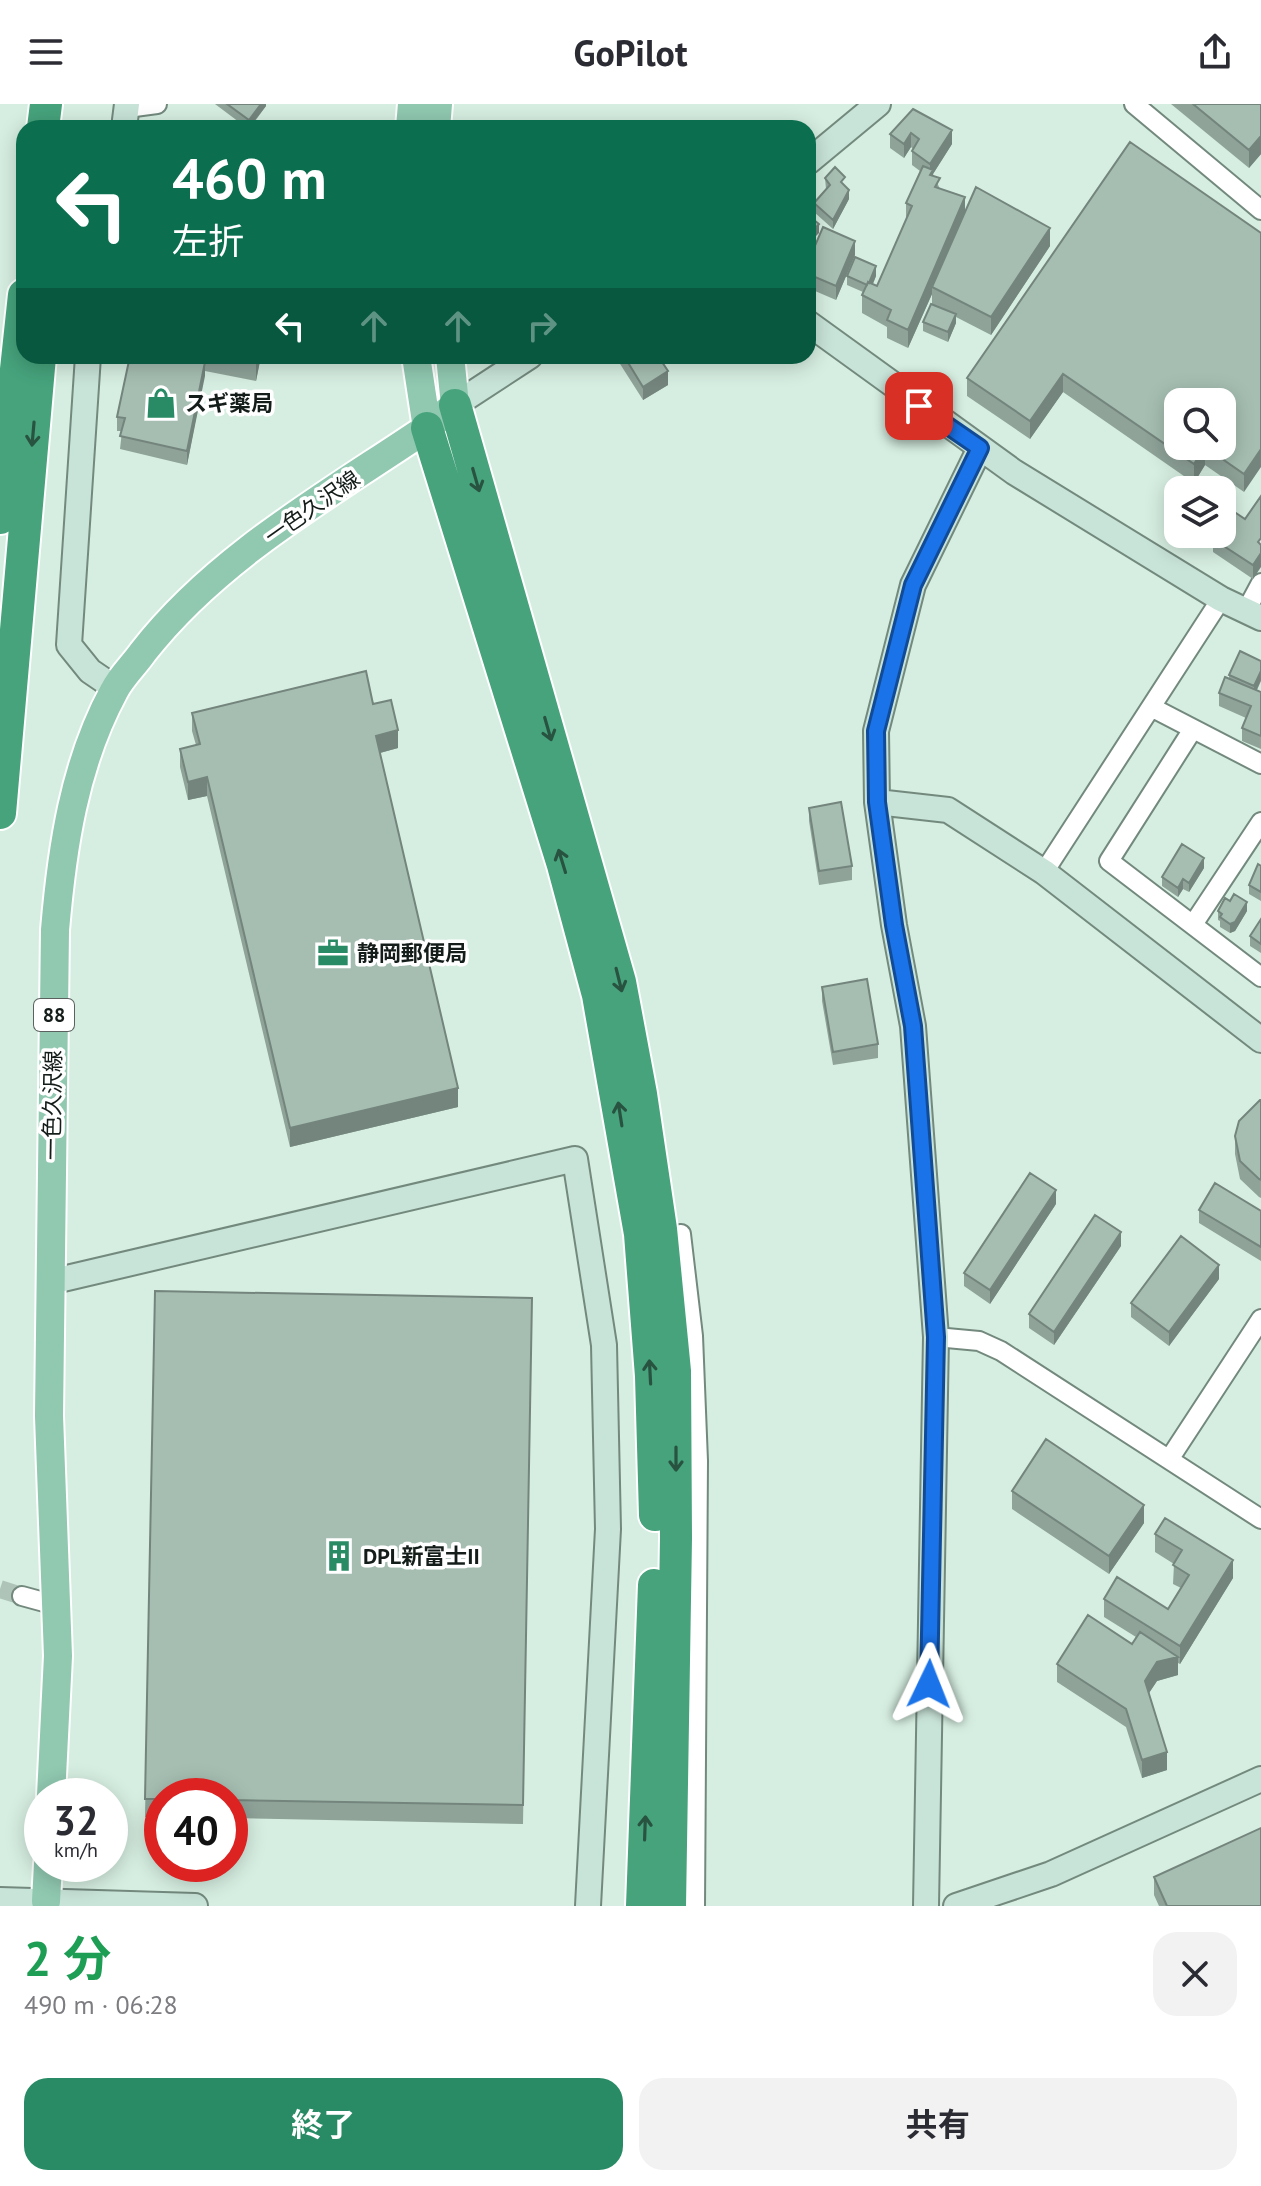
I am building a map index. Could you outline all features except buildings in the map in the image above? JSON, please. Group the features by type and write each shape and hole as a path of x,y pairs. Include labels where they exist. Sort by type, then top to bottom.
{"highway":[{"path":"0,518 17,364"},
{"path":"0,813 39,364"},
{"path":"455,405 620,982 659,1214 675,1371 676,1538 670,1906"},
{"path":"427,428 563,865 598,995 640,1234 651,1376 655,1540 642,1906"}],"main road":[{"path":"417,364 427,428"},
{"path":"451,364 455,405"},
{"name":"一色久沢線","path":"52,1778 58,1656 50,1282 55,930 61,856 92,737 115,688 169,619 226,567 427,428 455,405"},
{"path":"46,1904 47,1882"}],"street":[{"path":"126,113 157,104"},
{"path":"816,155 878,104"},
{"path":"1134,104 1261,210"},
{"path":"816,329 980,448 1221,599 1254,614 1261,583"},
{"path":"87,364 69,645 90,671 115,688"},
{"path":"455,405 518,364"},
{"path":"926,1906 936,1337 913,1026 894,925 877,802 876,731 913,585 980,448"},
{"path":"1044,872 1221,599"},
{"path":"1151,707 1261,764"},
{"path":"1193,729 1109,861 1261,977"},
{"path":"877,802 948,810 1044,872 1261,1040"},
{"path":"1194,923 1261,822"},
{"path":"50,1282 575,1159 604,1345 607,1514 588,1906"},
{"path":"681,1234 693,1336 698,1461 695,1906"},
{"path":"1170,1458 1261,1319"},
{"path":"936,1337 979,1341 1001,1351 1261,1519"},
{"path":"22,1596 55,1605"},
{"path":"956,1906 1051,1874 1261,1779"},
{"path":"0,1900 46,1904 195,1906"}],"tunnel":[{"path":"0,1589 22,1596"}],"place":[{"name":"スギ薬局","path":"161,403"},
{"name":"静岡郵便局","path":"333,953"},
{"name":"DPL新富士II","path":"339,1556"}],"route":[{"path":"919,406 980,448 913,585 876,731 877,802 894,925 913,1026 936,1337 929,1684"}]}
